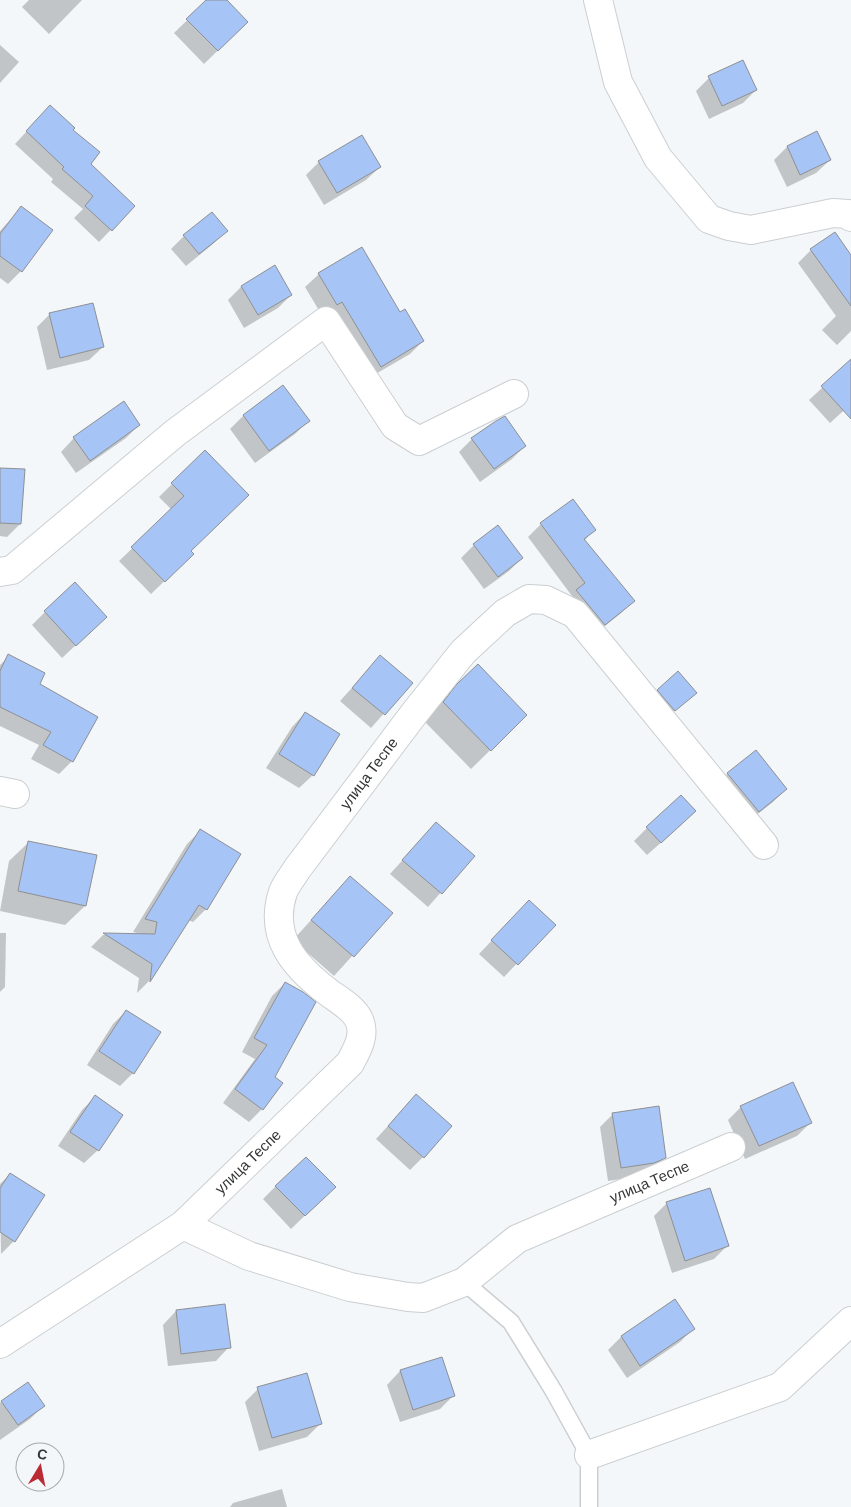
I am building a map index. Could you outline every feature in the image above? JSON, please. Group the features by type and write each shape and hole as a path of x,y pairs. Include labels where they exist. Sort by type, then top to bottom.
{"street":[{"path":"598,0 618,82 658,158 709,219 729,226 751,230 833,213 848,214 851,217"},
{"path":"0,572 12,570 175,433 326,321 395,426 419,441 514,394"},
{"name":"улица Теспе","path":"0,1344 183,1225 350,1063 358,1048 361,1033 359,1020 348,1008 311,980 292,958 281,934 279,910 284,891 297,869 407,722 463,652 505,613 529,599 546,600 575,614 764,846"},
{"name":"улица Теспе","path":"183,1225 249,1256 350,1287 408,1298 423,1298 464,1282 517,1239 731,1146"},
{"path":"589,1456 780,1387 851,1321"}],"lane":[{"path":"464,1282 512,1322 553,1390 589,1456 589,1507"}],"building":[{"path":"206,0 227,0 248,22 218,51 186,19"},
{"path":"743,60 757,90 722,106 708,76"},
{"path":"50,105 75,128 73,130 100,152 91,164 135,206 112,231 85,206 93,196 62,169 64,167 26,131"},
{"path":"817,131 831,160 800,175 787,146"},
{"path":"362,135 381,167 337,193 318,161"},
{"path":"21,206 53,230 22,272 0,256 0,234"},
{"path":"212,212 228,231 199,254 183,235"},
{"path":"835,232 851,255 851,306 810,249"},
{"path":"362,247 400,312 405,309 424,341 381,367 342,302 337,305 318,273"},
{"path":"275,265 292,295 258,315 241,286"},
{"path":"93,303 104,347 60,358 49,313"},
{"path":"851,359 851,419 821,386"},
{"path":"283,385 310,421 269,451 243,415"},
{"path":"124,401 140,425 90,461 73,437"},
{"path":"505,416 526,446 494,469 471,438"},
{"path":"205,450 249,495 191,551 194,554 165,582 131,547 184,496 171,483"},
{"path":"0,468 25,469 21,524 0,523"},
{"path":"573,499 596,530 584,539 635,601 605,625 576,590 585,583 540,523"},
{"path":"498,525 523,558 498,577 473,544"},
{"path":"75,582 107,617 76,646 44,611"},
{"path":"8,654 45,673 40,684 98,717 73,762 43,745 51,732 0,707 0,671"},
{"path":"380,655 413,683 385,715 352,688"},
{"path":"478,664 527,715 491,751 443,702 457,684"},
{"path":"678,671 697,693 675,711 657,690"},
{"path":"305,712 340,734 314,776 279,754"},
{"path":"756,750 787,789 759,812 727,773"},
{"path":"681,795 696,811 661,843 646,827"},
{"path":"436,822 475,856 442,894 402,860"},
{"path":"200,829 241,854 207,910 199,905 150,982 152,964 103,933 155,934 157,922 145,919"},
{"path":"28,841 97,855 86,906 18,891"},
{"path":"350,876 393,913 354,957 311,920"},
{"path":"529,900 556,925 518,965 491,940"},
{"path":"285,982 316,1002 275,1077 283,1083 263,1110 235,1089 267,1045 254,1038"},
{"path":"126,1010 161,1032 134,1074 99,1051"},
{"path":"793,1082 812,1123 759,1146 740,1106"},
{"path":"416,1094 452,1126 424,1158 388,1126"},
{"path":"95,1095 123,1115 99,1151 70,1132"},
{"path":"659,1106 666,1158 654,1163 621,1168 612,1113"},
{"path":"306,1157 336,1187 305,1216 275,1186"},
{"path":"10,1173 45,1195 15,1242 0,1232 0,1188"},
{"path":"710,1188 729,1246 685,1261 666,1202"},
{"path":"675,1299 695,1329 640,1366 621,1336"},
{"path":"225,1304 231,1348 181,1354 176,1310"},
{"path":"442,1357 455,1396 413,1410 400,1370"},
{"path":"307,1373 322,1424 272,1438 257,1387"},
{"path":"28,1382 45,1406 18,1425 1,1401"}]}
